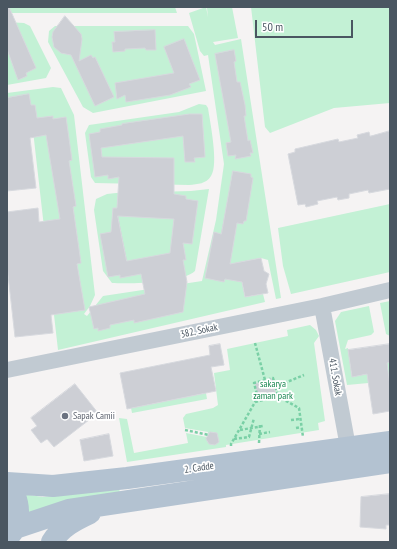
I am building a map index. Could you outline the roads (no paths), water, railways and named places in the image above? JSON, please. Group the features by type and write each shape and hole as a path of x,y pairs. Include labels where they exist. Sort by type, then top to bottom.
{"main road":[{"name":"2. Cadde","path":"7,484 53,486 127,478 390,442"},
{"path":"11,533 69,510 390,462"},
{"path":"7,469 34,478 127,478"},
{"path":"7,484 15,496 17,503 18,520 11,533"},
{"path":"52,542 58,532 76,520 107,505"}],"street":[{"name":"382. Sokak","path":"7,370 322,306 390,290"},
{"name":"411. Sokak","path":"322,306 348,447"}],"place":[{"name":"Sapak Camii","path":"65,416"}],"park label":[{"name":"sakarya zaman park","path":"273,390"}]}
